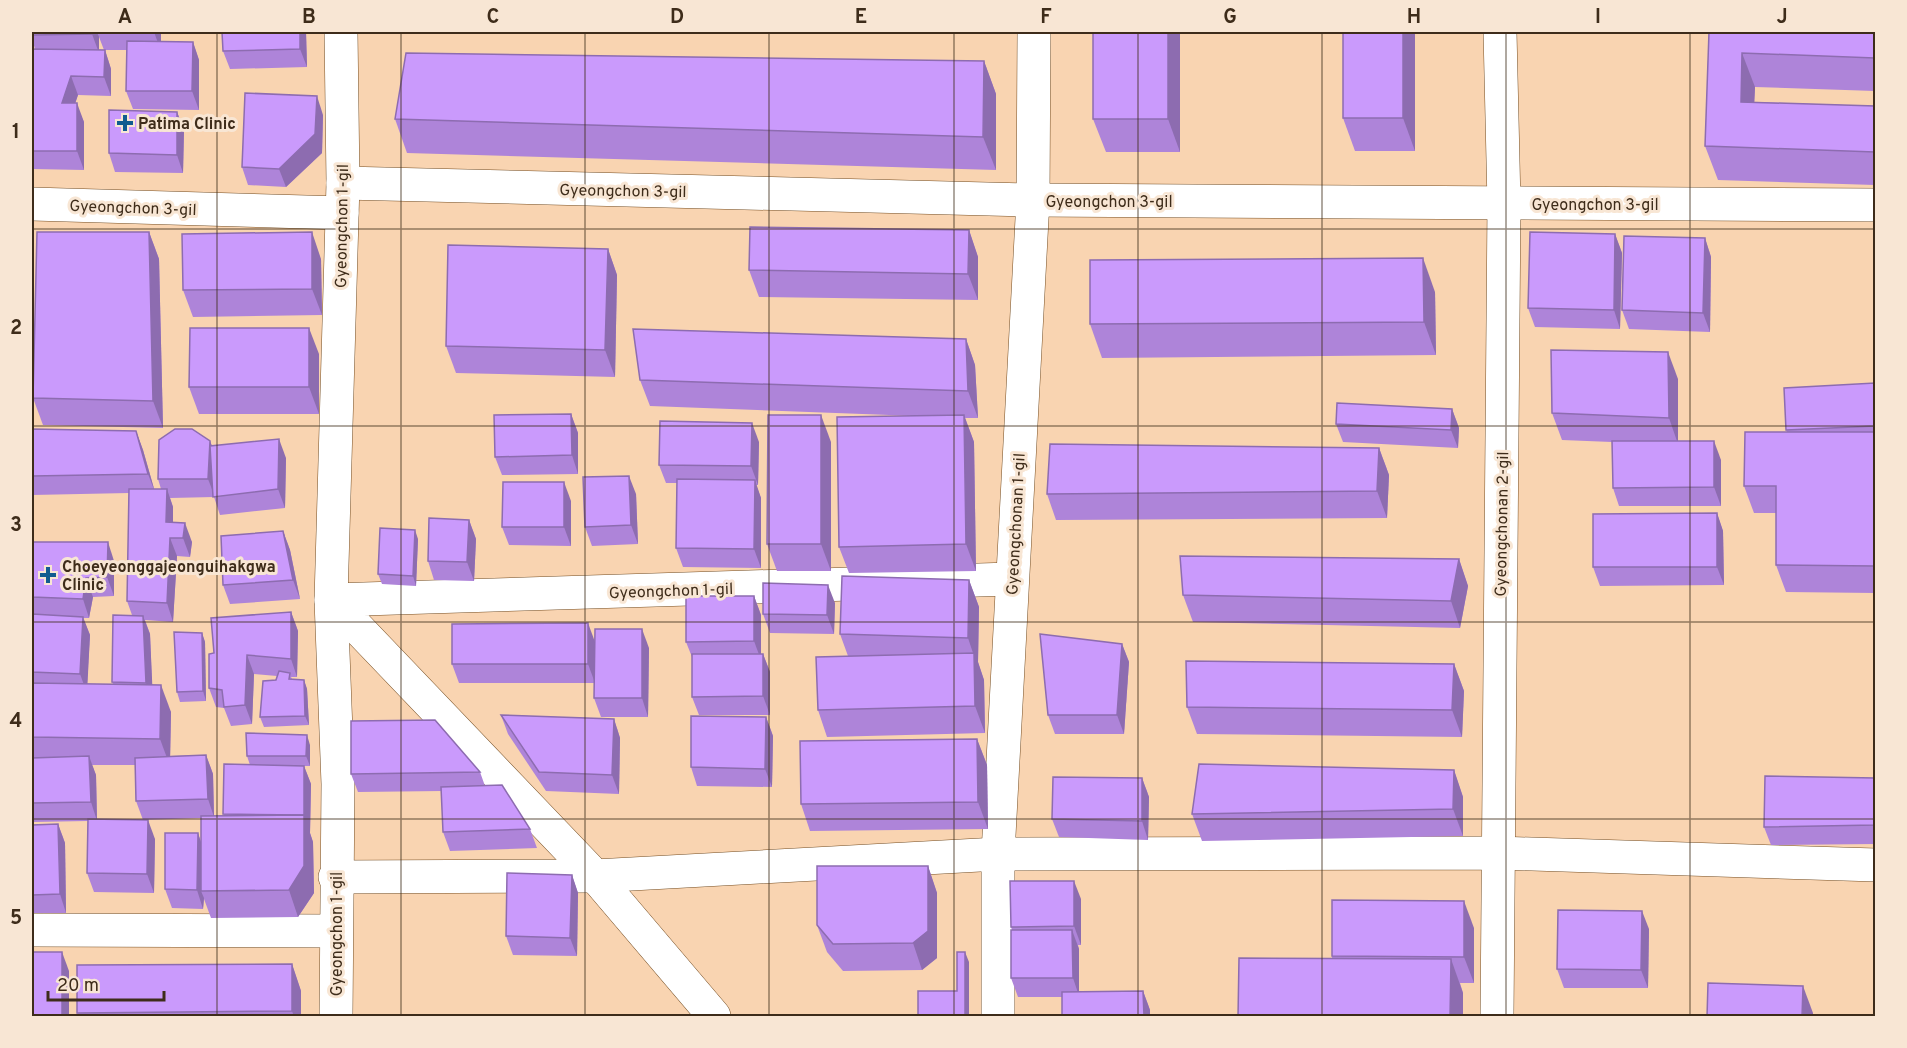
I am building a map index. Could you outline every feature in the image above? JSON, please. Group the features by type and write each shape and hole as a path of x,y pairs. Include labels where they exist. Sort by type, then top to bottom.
{"street":[{"name":"Gyeongchon 1-gil","path":"336,1017 335,878 338,784 331,600 342,198 341,32"},
{"name":"Gyeongchonan 1-gil","path":"998,1017 998,854 1033,200 1035,32"},
{"name":"Gyeongchonan 2-gil","path":"1497,1017 1504,204 1500,32"},
{"name":"Gyeongchon 3-gil","path":"32,204 342,198 1875,205"},
{"name":"Gyeongchon 1-gil","path":"331,600 1011,579"},
{"path":"331,600 596,876 714,1017"},
{"path":"335,878 596,876 998,854 1498,853 1875,865"},
{"path":"32,930 335,931"}],"building":[{"path":"32,32 92,32 92,34 32,35"},
{"path":"222,32 300,32 300,49 223,51"},
{"path":"1093,32 1168,32 1168,119 1093,119"},
{"path":"1343,32 1403,32 1403,118 1343,118"},
{"path":"1709,32 1875,32 1875,58 1742,53 1741,102 1875,106 1875,152 1705,146"},
{"path":"127,41 193,42 192,91 126,91"},
{"path":"32,49 105,50 104,77 71,76 62,103 77,103 77,151 32,151"},
{"path":"406,53 984,61 983,137 395,119"},
{"path":"245,93 317,96 315,134 279,169 242,167"},
{"path":"109,110 177,112 177,155 109,153"},
{"path":"750,227 969,230 968,274 749,270"},
{"path":"37,232 149,232 153,401 33,398"},
{"path":"312,232 312,289 183,290 182,234"},
{"path":"1530,232 1615,234 1614,310 1528,308"},
{"path":"1624,236 1705,238 1703,313 1622,310"},
{"path":"448,245 608,249 605,350 446,346"},
{"path":"1423,258 1424,322 1090,324 1090,260"},
{"path":"190,328 309,328 309,387 189,387"},
{"path":"633,329 966,339 968,391 640,380"},
{"path":"1551,350 1668,352 1669,418 1552,413"},
{"path":"1875,383 1875,426 1786,430 1784,388"},
{"path":"1337,403 1452,409 1451,430 1336,424"},
{"path":"571,414 572,455 495,457 494,415"},
{"path":"768,415 821,415 821,544 767,544"},
{"path":"964,415 966,544 839,547 837,417"},
{"path":"660,421 752,423 751,466 659,465"},
{"path":"32,429 136,431 148,474 32,476"},
{"path":"175,429 192,429 210,441 208,479 158,479 159,440"},
{"path":"1745,432 1875,432 1875,566 1776,565 1776,486 1744,486"},
{"path":"279,439 278,489 213,497 210,446"},
{"path":"1612,441 1714,441 1714,487 1613,488"},
{"path":"1050,444 1379,448 1377,491 1047,494"},
{"path":"629,476 631,525 585,527 583,477"},
{"path":"677,479 755,480 754,549 676,548"},
{"path":"503,482 564,482 564,527 502,527"},
{"path":"129,489 167,489 166,522 185,523 183,538 170,538 167,603 127,601"},
{"path":"1717,513 1717,567 1593,567 1593,514"},
{"path":"429,518 469,520 467,562 428,561"},
{"path":"380,528 415,530 413,576 378,574"},
{"path":"283,531 293,580 223,585 221,536"},
{"path":"32,542 108,542 107,577 86,578 83,599 32,597"},
{"path":"1180,556 1459,559 1451,601 1183,595"},
{"path":"842,576 969,580 968,638 840,634"},
{"path":"763,583 828,585 827,615 763,614"},
{"path":"686,596 754,596 754,641 686,642"},
{"path":"291,612 291,659 247,655 245,705 224,707 222,690 209,688 209,654 214,653 211,618"},
{"path":"32,614 83,617 80,674 32,672"},
{"path":"113,615 143,616 146,683 112,682"},
{"path":"588,623 588,664 452,664 452,624"},
{"path":"595,629 642,629 642,698 594,698"},
{"path":"174,632 202,633 203,691 177,692"},
{"path":"1040,634 1122,644 1117,715 1048,715"},
{"path":"974,653 975,706 818,710 816,657"},
{"path":"692,654 763,654 763,696 692,697"},
{"path":"1186,661 1454,664 1452,710 1187,707"},
{"path":"279,671 290,673 289,679 304,680 305,716 260,717 263,681 276,680"},
{"path":"32,683 161,685 160,739 32,737"},
{"path":"501,715 614,719 612,775 539,772"},
{"path":"691,716 766,717 765,769 691,767"},
{"path":"435,720 480,772 351,774 351,721"},
{"path":"246,733 307,735 306,756 247,756"},
{"path":"977,739 978,802 801,804 800,741"},
{"path":"206,755 208,799 136,801 135,758"},
{"path":"89,756 91,802 32,803 32,758"},
{"path":"224,764 304,766 304,815 223,814"},
{"path":"1199,764 1454,770 1453,809 1192,814"},
{"path":"1765,776 1875,778 1875,825 1764,827"},
{"path":"1053,777 1142,778 1142,821 1052,819"},
{"path":"502,785 530,829 443,832 441,787"},
{"path":"304,815 304,866 289,890 201,891 201,816"},
{"path":"88,819 148,820 147,874 87,873"},
{"path":"58,824 60,894 32,895 32,825"},
{"path":"165,833 198,833 197,890 165,889"},
{"path":"817,866 928,866 928,931 913,943 833,944 817,925"},
{"path":"507,873 572,875 570,938 506,936"},
{"path":"1010,881 1074,881 1074,926 1011,927"},
{"path":"1332,900 1464,901 1464,957 1332,956"},
{"path":"1558,910 1642,911 1641,970 1557,969"},
{"path":"1011,930 1072,930 1073,978 1011,978"},
{"path":"32,952 62,952 62,1017 32,1017"},
{"path":"957,952 965,952 965,1015 918,1015 918,991 957,991"},
{"path":"1239,958 1451,959 1450,1017 1238,1017"},
{"path":"292,964 292,1011 77,1013 77,965"},
{"path":"1708,983 1803,986 1802,1017 1707,1017"},
{"path":"1143,991 1144,1017 1062,1017 1062,992"}],"place":[{"name":"Patima Clinic","path":"125,123"},
{"name":"Choeyeonggajeonguihakgwa Clinic","path":"48,575"}]}
